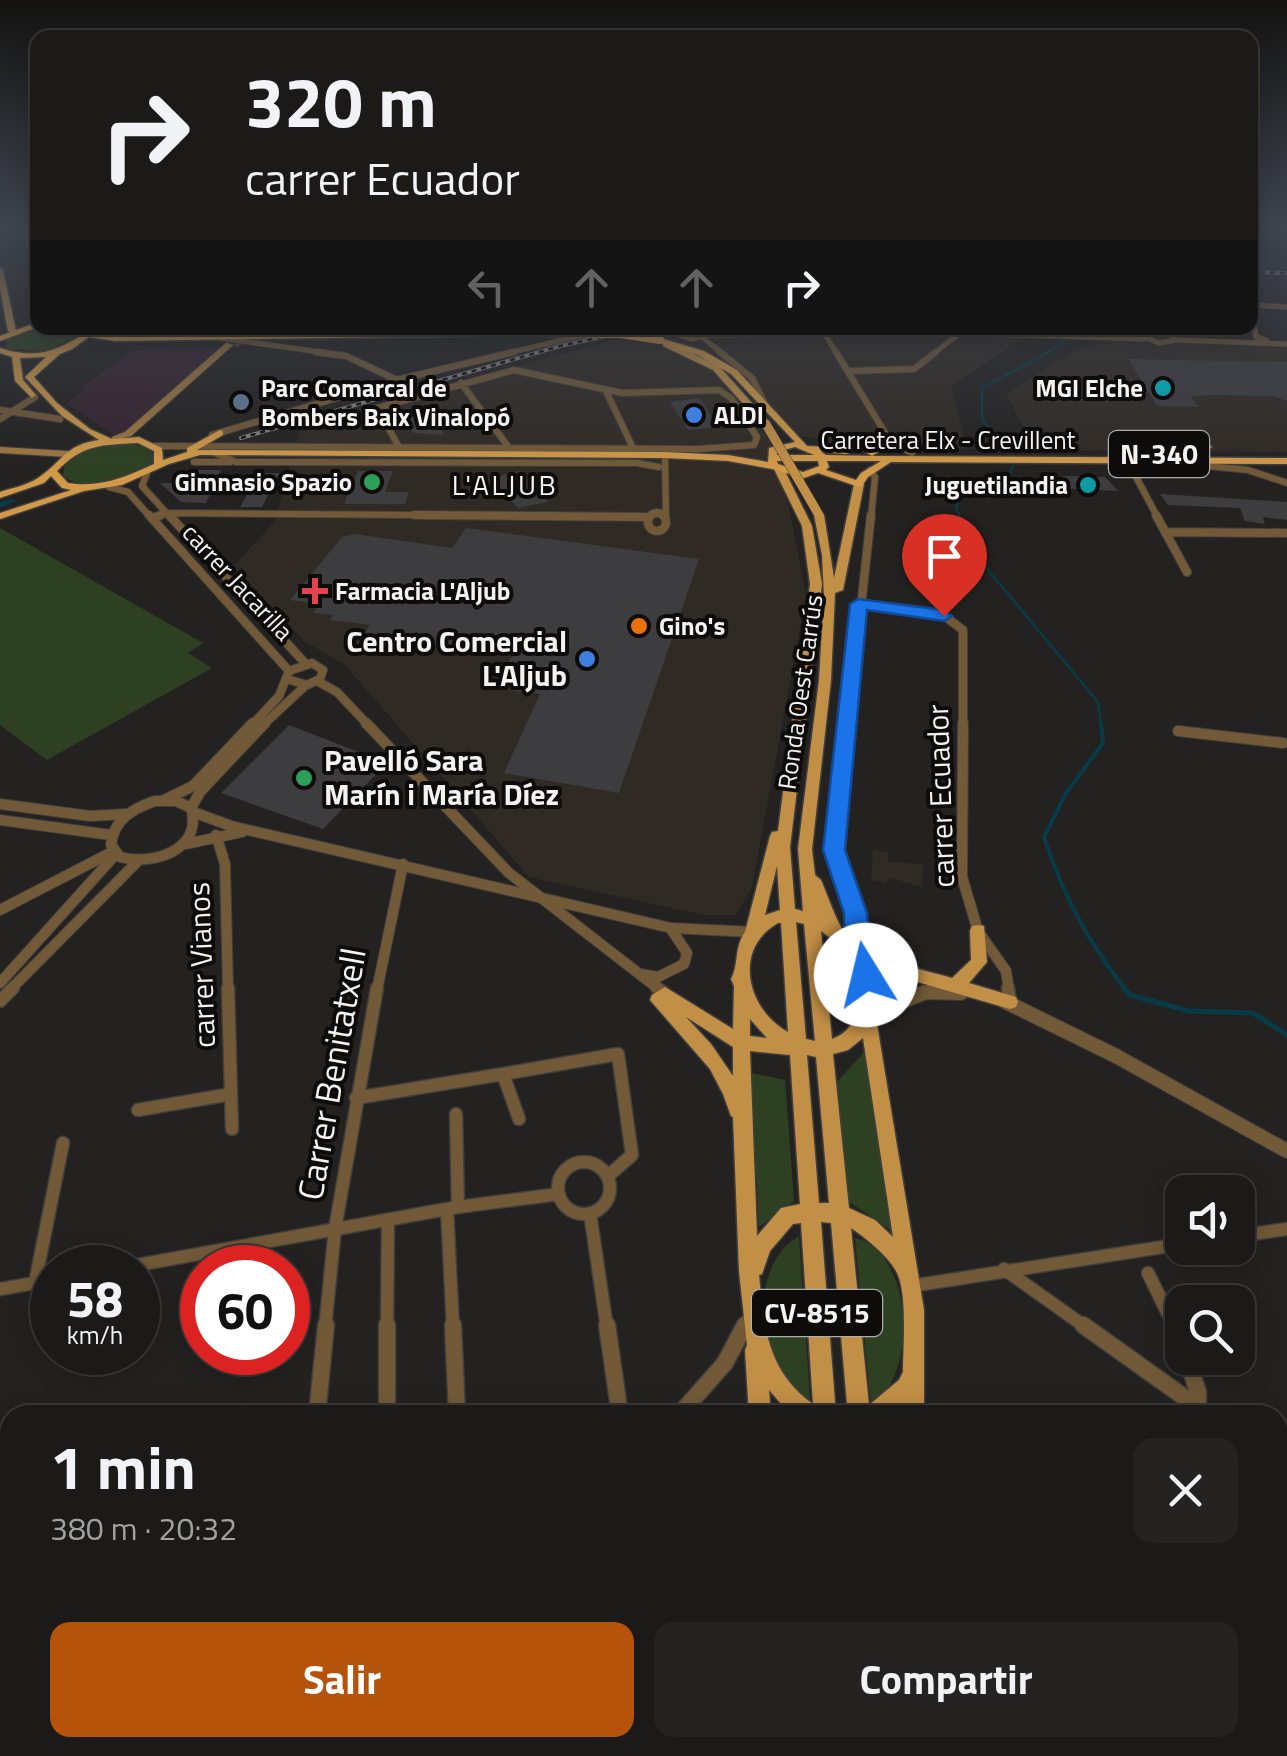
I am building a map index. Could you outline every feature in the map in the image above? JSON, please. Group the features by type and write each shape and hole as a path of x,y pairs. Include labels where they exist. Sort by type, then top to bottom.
{"highway":[{"path":"0,339 30,326"},
{"path":"80,335 29,377 94,436 139,440 156,446 160,453 158,463"},
{"name":"Ronda Oest Carrús","path":"93,335 132,339 442,335"},
{"name":"Ronda Oest Carrús","path":"661,341 722,364 807,446 826,459"},
{"path":"58,351 6,353 19,381 78,431 81,447"},
{"path":"184,449 220,433"},
{"path":"1179,437 1207,447 1194,452"},
{"path":"0,495 27,487 53,472 68,454 81,447 112,440"},
{"path":"872,453 890,441"},
{"path":"755,443 774,461 804,474 820,471 858,484 875,467 941,460"},
{"path":"774,461 783,445"},
{"name":"Carretera Elx - Crevillent","path":"783,445 970,456 1287,456"},
{"path":"216,449 268,446"},
{"name":"N-340","path":"0,516 84,489 109,487 147,472 184,449 635,452 774,461"},
{"path":"1115,454 1287,456"},
{"name":"Carretera Elx - Crevillent","path":"774,461 941,460 970,456"},
{"name":"Carretera Elx - Crevillent","path":"1033,457 1058,460 1287,456"},
{"path":"820,471 826,459"},
{"path":"53,472 58,482 84,489"},
{"path":"27,487 45,493 41,503"}],"main road":[{"path":"6,307 12,331"},
{"name":"Ronda Oest Carrús","path":"631,335 661,341 716,368 766,424 819,515 829,552 830,629 808,781 805,849 858,1405"},
{"path":"112,440 128,434 232,346 137,433 139,440"},
{"path":"0,450 68,454"},
{"name":"Ronda Oest Carrús","path":"759,1405 752,1313 739,979 741,956 752,932 785,803 816,584 806,526 774,461"},
{"path":"830,629 858,484"},
{"name":"Ronda Oest Carrús","path":"785,803 784,918 823,1405"},
{"name":"Ronda Oest Carrús","path":"805,849 816,892 837,930 858,952"},
{"name":"Ronda Oest Carrús","path":"752,932 784,918 810,918 837,930"},
{"path":"957,984 979,962 978,931"},
{"path":"858,952 897,969 1010,1002"},
{"path":"858,952 866,975 868,1015 909,1277 916,1366 914,1405"},
{"path":"739,979 745,1002 766,1030 796,1049"},
{"path":"661,997 740,1042 796,1049 824,1050 854,1035 868,1015"},
{"path":"661,997 726,1078 745,1143"},
{"path":"810,1211 841,1212 874,1229 909,1277"},
{"name":"Ronda Oest Carrús","path":"752,1285 762,1245 773,1229 788,1215 810,1211"},
{"name":"Ronda Oest Carrús","path":"756,1341 780,1386 800,1405"},
{"path":"886,1405 907,1388 916,1366"}],"street":[{"path":"132,339 202,335"},
{"path":"367,335 382,336"},
{"path":"156,446 184,449 220,433 398,380 594,335"},
{"path":"705,335 752,378 766,406"},
{"path":"825,335 890,441 912,453"},
{"path":"849,371 914,370 956,335"},
{"path":"1142,335 1165,343 1174,337"},
{"path":"1169,335 1287,344"},
{"path":"1256,335 1272,343"},
{"path":"214,337 346,356 398,380"},
{"path":"404,449 377,408 514,370 622,393 719,390 731,398 755,443"},
{"path":"461,384 511,451"},
{"path":"605,389 635,452 755,443 783,445"},
{"path":"610,399 622,393"},
{"path":"0,420 34,397"},
{"path":"0,410 63,421"},
{"path":"370,447 390,432"},
{"path":"216,449 220,433"},
{"path":"202,443 236,462"},
{"path":"268,446 404,449"},
{"path":"152,518 166,513 620,518 647,521 664,528 670,523 664,514 659,467 665,455"},
{"path":"1058,460 1207,464 1248,470 1287,484"},
{"path":"194,462 637,462 659,467"},
{"path":"1128,462 1187,572"},
{"path":"858,952 856,913 834,850 875,467"},
{"name":"carrer Jacarilla","path":"147,472 142,486 166,513 305,663 323,668 312,683"},
{"path":"858,484 874,490"},
{"name":"carrer Jacarilla","path":"109,487 128,492 288,675"},
{"path":"647,521 664,514"},
{"path":"1165,532 1287,533"},
{"name":"carrer Ecuador","path":"858,604 944,616 963,630 962,877 978,931 1000,958 1010,1002"},
{"path":"0,804 90,816 127,814 194,786 279,696 288,675 305,663"},
{"path":"288,675 337,692 488,852 536,896 590,932 661,997"},
{"path":"180,846 195,826 192,810 200,792 288,698 312,683"},
{"path":"1178,730 1283,743"},
{"path":"162,800 265,834 670,928 752,932"},
{"path":"111,834 127,814"},
{"path":"0,820 111,834"},
{"path":"111,834 115,853"},
{"path":"0,910 115,853 138,861 160,857 216,835 265,834"},
{"name":"carrer Vianos","path":"216,835 225,864 232,1129"},
{"path":"0,982 115,853"},
{"path":"0,1001 138,861"},
{"name":"Carrer Benitatxell","path":"317,1405 335,1229 356,1098 403,864"},
{"path":"639,974 658,977 684,964 687,953 670,928"},
{"path":"590,932 661,997"},
{"path":"868,1015 908,996 941,990 1010,1002 1287,1151"},
{"path":"356,1098 618,1054 632,1155 608,1176"},
{"path":"503,1074 520,1118"},
{"path":"138,1110 231,1094"},
{"path":"456,1114 453,1208 457,1405"},
{"path":"43,1245 63,1144"},
{"path":"591,1162 608,1176 609,1197 590,1213 574,1212 558,1194 561,1178 574,1165 591,1162"},
{"path":"160,1261 453,1208 558,1194"},
{"path":"590,1213 619,1405"},
{"path":"387,1405 388,1220"},
{"path":"1255,1234 1287,1230"},
{"path":"909,1277 1003,1269 1165,1246"},
{"path":"1003,1269 1190,1405"},
{"path":"1148,1273 1165,1308"},
{"path":"0,1290 30,1284"},
{"path":"689,1405 725,1364 752,1313"},
{"path":"1191,1375 1197,1405"}],"shaded area":[{"path":"644,335 1028,335 951,386 967,449 866,448 802,436 790,429 748,376 687,344"},
{"path":"1127,335 1287,342 1287,452 1036,450 1006,394 1075,350"},
{"name":"Centro Comercial L'Aljub","path":"625,337 683,350 713,366 760,422 779,456 806,595 752,887 736,915 704,915 529,877 345,665 304,641 233,567 275,521 301,426"},
{"path":"136,350 218,351 122,434 114,435 66,403 86,389 80,387"},
{"path":"873,850 888,852 888,862 923,864 922,887 888,877 886,883 871,880"}],"green space":[{"path":"30,329 30,335 80,335 46,351 6,349 7,338"},
{"path":"122,442 151,448 154,460 135,475 110,483 85,484 63,476 65,462 84,450"},
{"path":"0,528 203,643 188,653 212,668 47,760 0,725"},
{"path":"866,1050 892,1231 848,1201 836,1083"},
{"path":"751,1073 785,1080 794,1201 759,1227"},
{"path":"799,1236 810,1400 792,1388 778,1370 768,1347 764,1322 764,1296 770,1272 781,1251"},
{"path":"855,1238 874,1247 888,1265 903,1314 897,1368 887,1390 871,1405"}],"building":[{"path":"1128,359 1287,362 1287,401 1274,396 1208,395 1191,397 1199,407 1157,406"},
{"name":"ALDI","path":"700,398 718,427 688,430 670,402"},
{"path":"409,408 417,419 433,415 444,435 414,433 396,411"},
{"path":"181,470 221,470 206,503 181,502 160,483 172,483"},
{"name":"Gimnasio Spazio","path":"358,471 393,471 385,492 409,492 405,504 344,504"},
{"path":"520,471 548,502 518,508 503,491 491,494 480,481"},
{"path":"259,473 280,473 262,507 240,507"},
{"name":"Juguetilandia","path":"1062,476 1105,477 1118,491 1060,488"},
{"path":"1160,494 1287,502 1287,520 1263,517 1265,524 1245,521 1240,508 1168,505"},
{"name":"Centro Comercial L'Aljub","path":"466,528 699,559 619,793 504,773 540,694 513,691 513,679 503,670 512,656 364,634 370,625 330,620 333,615 313,613 319,604 290,600 342,537 355,534 452,548"},
{"name":"Pavelló Sara Marín i María Díez","path":"289,725 387,763 323,829 221,793"}],"waterway":[{"path":"1007,447 982,420 982,388 1044,355 1071,335"},
{"path":"1013,466 1010,473 962,491 956,507 974,553 1098,702 1101,726"},
{"path":"0,505 13,501"},
{"path":"1101,723 1103,743 1066,793 1044,837 1078,917 1126,990"},
{"path":"1124,988 1130,995 1189,1011 1253,1013 1287,1035"}],"tunnel":[{"path":"235,346 248,335"}],"railway":[{"path":"241,438 560,346 611,335"}],"place":[{"name":"MGI Elche","path":"1163,388"},
{"name":"Parc Comarcal de Bombers Baix Vinalopó","path":"241,402"},
{"name":"ALDI","path":"694,415"},
{"name":"Gimnasio Spazio","path":"372,482"},
{"name":"Juguetilandia","path":"1088,485"},
{"name":"Farmacia L'Aljub","path":"315,591"},
{"name":"Gino's","path":"639,626"},
{"name":"Centro Comercial L'Aljub","path":"587,659"},
{"name":"Pavelló Sara Marín i María Díez","path":"304,778"}],"district":[{"name":"L'ALJUB","path":"505,485"}],"route":[{"path":"866,975 858,952 856,913 834,850 858,604 944,616"}]}
